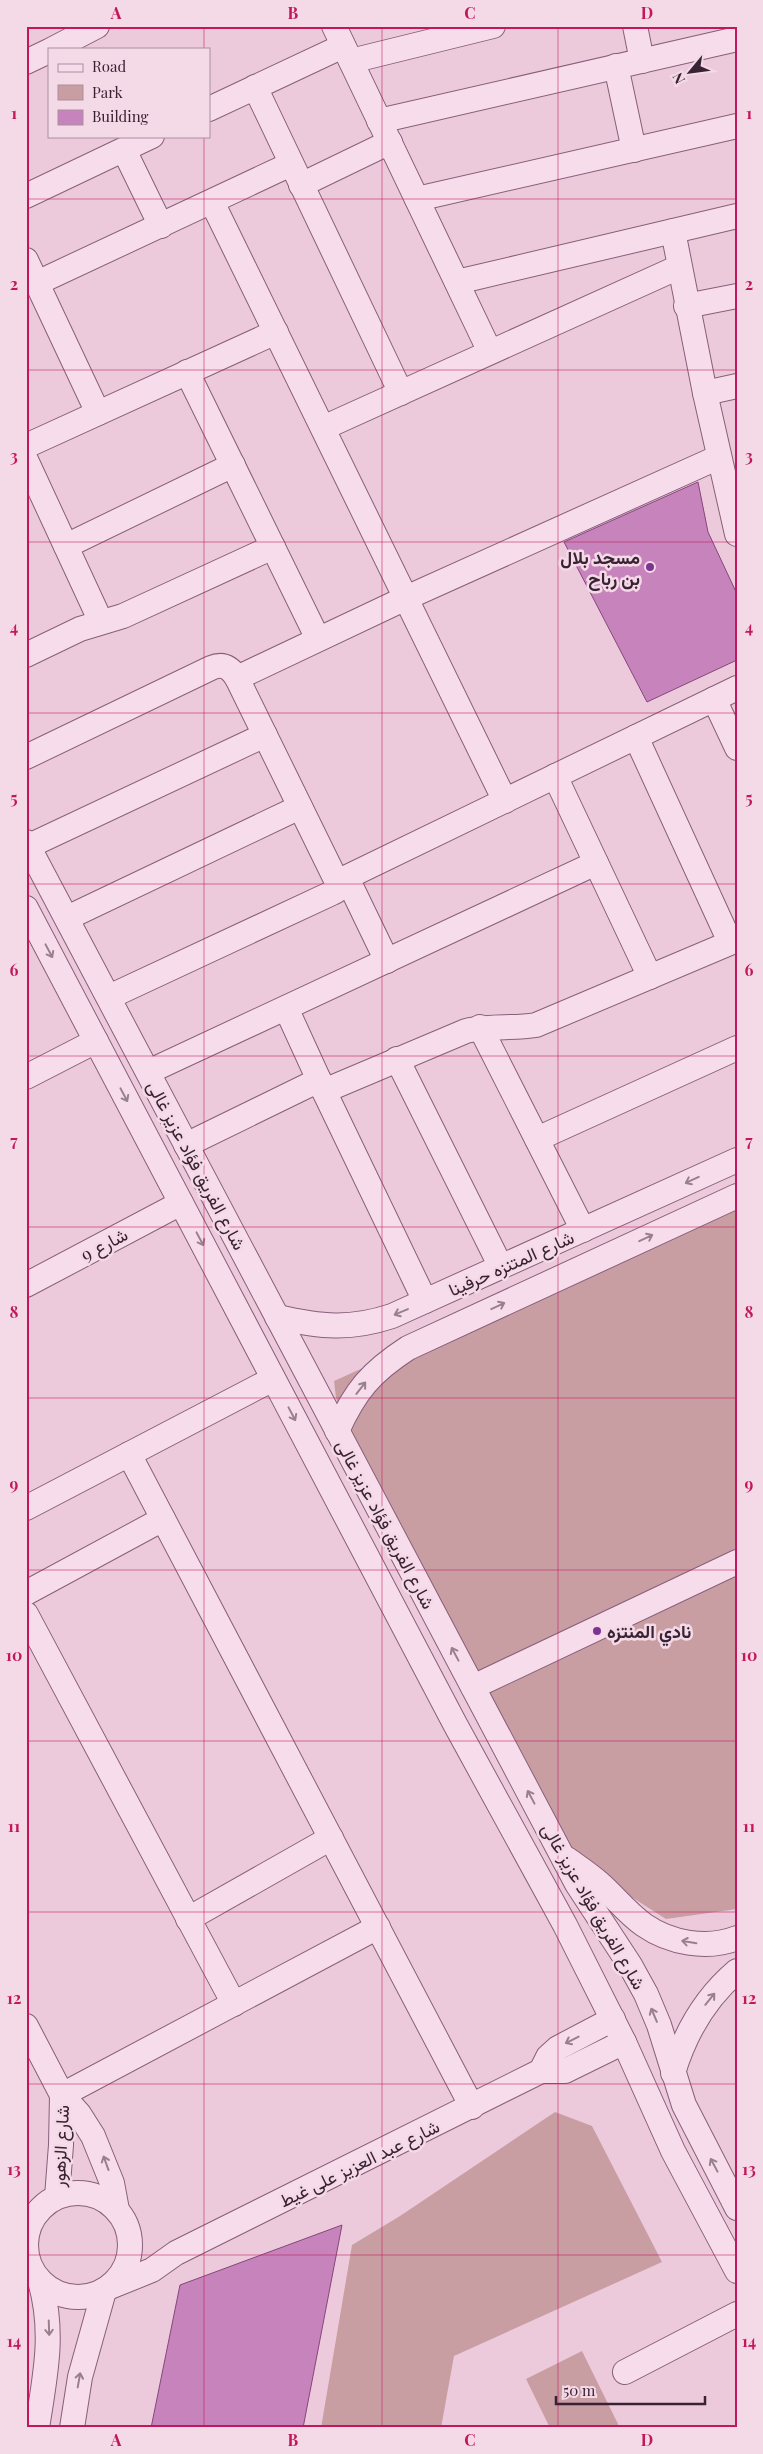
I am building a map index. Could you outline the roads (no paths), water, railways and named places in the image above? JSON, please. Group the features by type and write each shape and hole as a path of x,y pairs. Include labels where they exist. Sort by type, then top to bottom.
{"street":[{"path":"55,48 97,26"},
{"path":"210,110 343,44 493,26"},
{"path":"635,26 642,61"},
{"path":"37,283 212,202 296,174 384,131 616,66 737,38 734,26"},
{"path":"343,44 490,352"},
{"path":"26,62 48,51"},
{"path":"616,66 634,150"},
{"path":"255,88 401,393"},
{"path":"417,199 737,126"},
{"path":"26,196 148,138"},
{"path":"124,150 162,226"},
{"path":"212,202 505,801"},
{"path":"457,282 737,216"},
{"path":"672,232 705,393 726,466 737,534"},
{"path":"26,260 98,413"},
{"path":"322,428 679,267"},
{"path":"686,306 737,296"},
{"path":"26,446 276,332"},
{"path":"187,372 318,639"},
{"path":"705,393 737,386"},
{"path":"26,460 101,622"},
{"path":"66,546 233,465"},
{"path":"237,678 406,598 726,466"},
{"path":"26,655 80,629 123,616 273,547"},
{"path":"26,757 218,665 232,670 300,807 387,961"},
{"path":"109,997 332,893 336,891 342,880 737,688"},
{"path":"714,699 737,748"},
{"path":"30,857 265,734"},
{"path":"186,1145 321,1086 397,1059 452,1036 480,1027 507,1028 536,1025 733,941 636,737"},
{"path":"555,776 650,977"},
{"path":"67,918 300,807"},
{"name":"شارع الفريق فؤاد عزيز غالى","path":"30,857 67,918 563,1856 592,1909 630,1965 646,1994 659,2025 673,2073 690,2120 737,2208"},
{"path":"148,1072 596,863"},
{"name":"شارع الفريق فؤاد عزيز غالى","path":"26,908 455,1724 565,1925 624,2042 673,2151 737,2271"},
{"path":"286,1008 321,1086 425,1301"},
{"path":"480,1027 537,1139 574,1234 578,1269"},
{"path":"26,1078 96,1041"},
{"path":"537,1139 737,1048"},
{"path":"397,1059 501,1267"},
{"name":"شارع المتنزه حرفينا","path":"278,1318 315,1326 354,1326 392,1316 737,1160"},
{"name":"شارع المتنزه حرفينا","path":"337,1431 358,1391 372,1374 390,1360 429,1338 737,1196"},
{"name":"شارع 9","path":"26,1285 181,1203"},
{"path":"26,1508 274,1379"},
{"path":"129,1454 472,2107"},
{"path":"26,1594 163,1519"},
{"path":"473,1687 737,1562"},
{"path":"381,1584 410,1568"},
{"path":"26,1614 34,1648 188,1918 234,2004"},
{"path":"455,1724 484,1708"},
{"path":"188,1918 331,1838"},
{"path":"563,1856 596,1881 645,1925 665,1936 687,1943 709,1944 737,1938"},
{"path":"565,1925 592,1909"},
{"path":"62,2094 378,1927"},
{"path":"673,2073 684,2042 696,2017 721,1986 737,1971"},
{"name":"شارع عبد العزيز على غيط","path":"541,2071 548,2057 558,2048 613,2019"},
{"name":"شارع الزهور","path":"26,2026 35,2058 79,2114 97,2143 112,2183 117,2210"},
{"name":"شارع عبد العزيز على غيط","path":"107,2289 152,2270 176,2253 541,2071 565,2071 624,2042"},
{"name":"شارع الزهور","path":"54,2199 61,2145 62,2094"},
{"path":"32,2270 50,2289 77,2298 91,2296 107,2289 120,2278 130,2252 130,2239 124,2219 117,2210 104,2200 89,2194 73,2193 54,2199 40,2210 29,2229 26,2251 49,2324 49,2346 37,2428"},
{"path":"26,2196 54,2199"},
{"path":"130,2239 152,2249 176,2253"},
{"path":"72,2428 80,2377 107,2289"},
{"path":"625,2372 737,2314"}],"place":[{"name":"مسجد بلال بن رباح","path":"650,567"},
{"name":"نادي المنتزه","path":"597,1631"}]}
